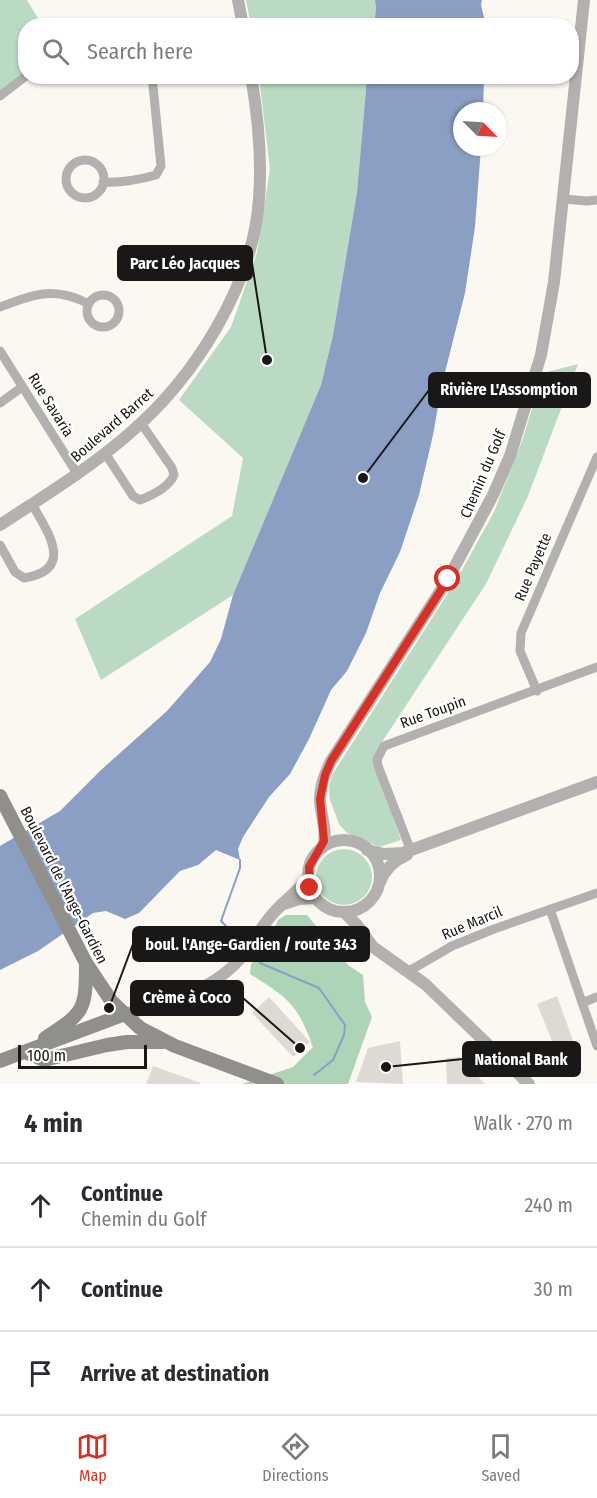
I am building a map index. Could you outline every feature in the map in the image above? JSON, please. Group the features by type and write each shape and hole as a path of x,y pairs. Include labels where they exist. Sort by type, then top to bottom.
{"main road":[{"name":"Boulevard de l'Ange-Gardien","path":"0,796 86,963 105,992 140,1028 167,1042"},
{"path":"25,1052 66,1025 80,1012 86,996 86,963"},
{"path":"0,1061 125,1014"},
{"path":"25,1052 44,1060 127,1042 167,1042 277,1084"}],"street":[{"path":"238,0 241,18"},
{"name":"Chemin du Golf","path":"579,50 584,0"},
{"path":"0,96 18,82"},
{"path":"103,182 130,181 156,175 161,166 153,84"},
{"name":"Boulevard Barret","path":"0,525 78,475 141,423 174,389 215,330 245,262 259,201 260,174 252,84"},
{"name":"Chemin du Golf","path":"322,848 324,841 321,788 331,761 448,579 493,495 510,456 541,355 554,282 576,84"},
{"path":"87,160 98,165 103,182 97,193 86,198 73,194 66,177 71,166 87,160"},
{"path":"564,199 597,200"},
{"path":"0,307 33,295 52,292 65,294 89,304"},
{"name":"Rue Savaria","path":"0,351 78,475"},
{"path":"0,403 22,387"},
{"path":"105,453 134,496 140,500 167,484 174,475 172,468 141,423"},
{"name":"Rue Payette","path":"537,690 520,651 521,633 597,457"},
{"path":"0,545 15,572 24,578 34,576 51,564 55,555 54,546 32,504"},
{"name":"Rue Toupin","path":"411,851 378,766 377,759 384,746 597,667"},
{"path":"505,816 498,822 400,858 384,873 374,897 355,910 344,912 328,909 315,898 310,888 309,867 314,856 331,843 351,841 367,850 390,855 411,851 505,816 597,782"},
{"path":"322,815 342,841"},
{"path":"367,850 378,866 378,886"},
{"path":"125,1014 147,1009 198,990 235,965 252,945 268,919 308,878"},
{"name":"Rue Marcil","path":"408,971 452,946 494,928 597,893"},
{"path":"280,905 299,899 315,898"},
{"path":"365,905 364,925 373,946"},
{"path":"550,909 597,1046"},
{"path":"344,912 373,946 444,1001 529,1084"},
{"path":"582,1003 597,997"}],"green space":[{"path":"0,0 27,0 38,18 18,18 18,82 0,96"},
{"path":"246,0 375,0 376,9 375,18 250,18"},
{"path":"260,84 366,84 357,192 333,335 321,385 233,595 101,680 75,619 232,516 243,458 179,400 231,327 257,253 270,169"},
{"path":"578,364 528,496 486,584 376,751 375,763 401,840 379,847 347,833 339,824 330,800 329,787 332,775 457,579 494,512 522,441 543,373"},
{"path":"344,849 355,851 364,857 370,866 372,877 370,888 364,897 355,903 344,905 333,903 324,897 318,888 316,877 318,866 324,857 333,851"},
{"path":"286,915 307,915 348,965 363,975 365,1002 372,1017 348,1084 242,1084 293,1067 313,1047 302,1020 290,1003 274,989 250,974 251,964 266,949 278,920"}],"water":[{"path":"375,0 482,0 484,18 375,18"},
{"path":"366,84 484,84 483,102 453,102 453,156 480,156 475,227 465,293 442,384 433,435 419,495 400,552 380,593 366,633 347,671 331,690 290,774 269,797 243,837 238,849 240,860 216,850 198,865 180,871 139,913 125,919 106,911 93,913 38,951 0,970 0,846 60,811 101,770 167,711 210,662 221,639 233,595 321,385 333,335 357,192"}],"building":[{"path":"557,996 580,1060 554,1071 547,1051 555,1048 537,1004"},
{"path":"269,997 310,1042 293,1057 252,1013"},
{"path":"400,1041 403,1084 356,1082 368,1048"},
{"path":"460,1057 485,1084 447,1084 446,1058"},
{"path":"153,1066 201,1083 146,1084"}],"waterway":[{"path":"233,940 229,929 221,921 240,868 240,860"},
{"path":"260,963 319,988 345,1025 344,1035 333,1060 314,1075"}],"place":[{"name":"Parc Léo Jacques","path":"267,360"},
{"name":"Rivière L'Assomption","path":"363,478"},
{"name":"boul. l'Ange-Gardien / route 343","path":"109,1008"},
{"name":"Crème à Coco","path":"300,1048"},
{"name":"National Bank","path":"386,1067"}],"route":[{"path":"310,888 309,867 324,841 320,799 321,788 331,761 448,579"}]}
